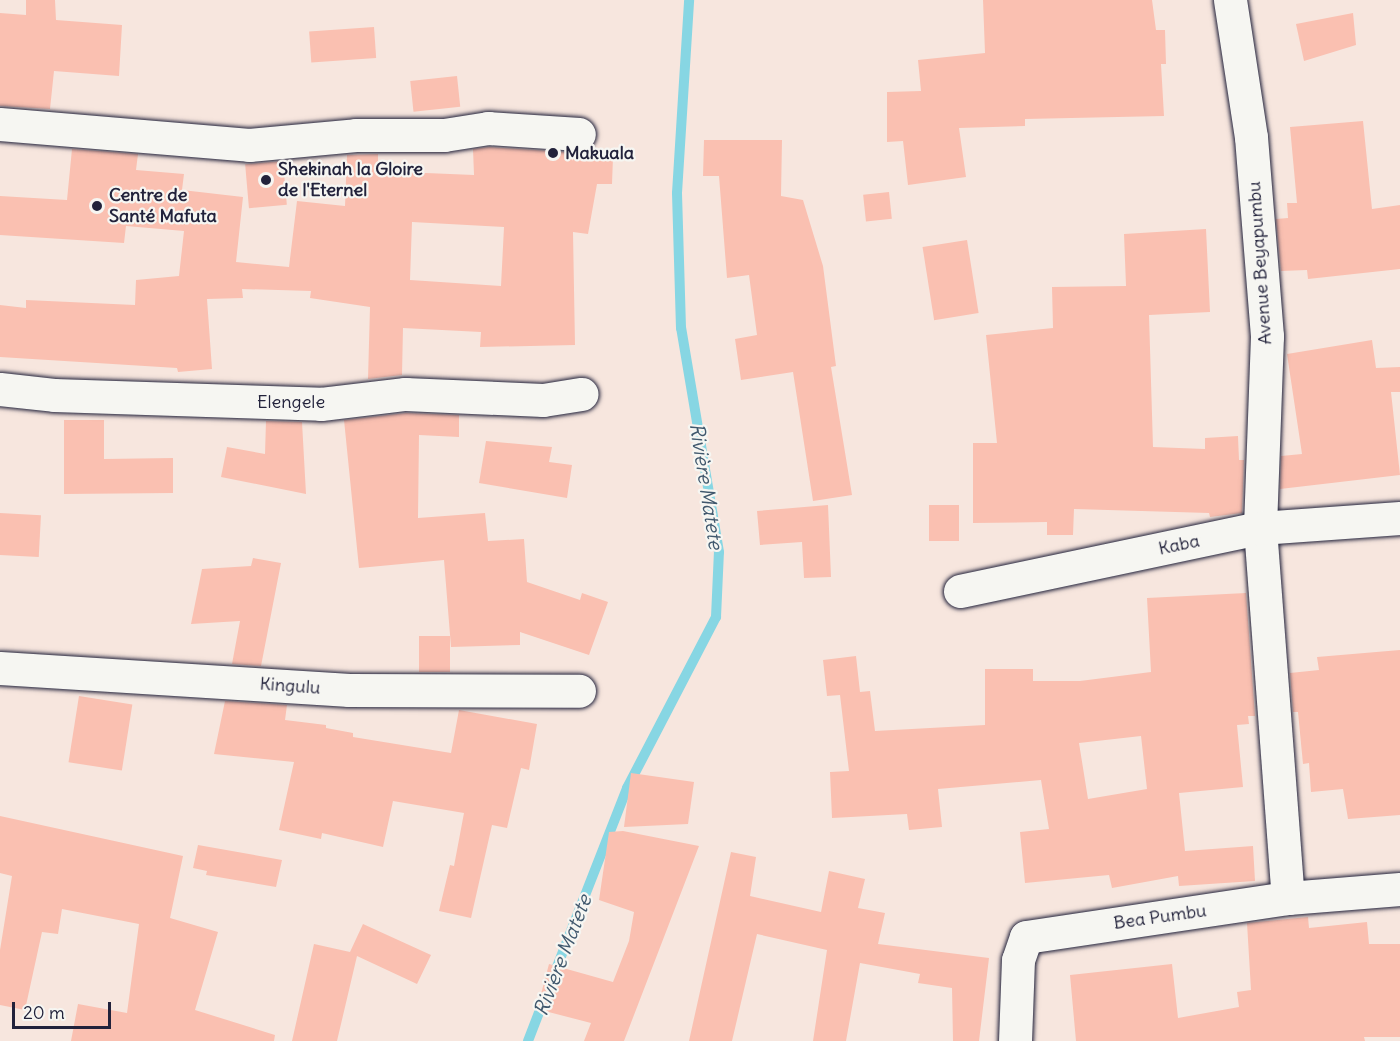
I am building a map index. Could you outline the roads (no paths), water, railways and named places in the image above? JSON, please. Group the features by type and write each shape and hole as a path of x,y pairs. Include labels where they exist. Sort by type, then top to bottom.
{"street":[{"name":"Avenue Beyapumbu","path":"1230,0 1251,137 1267,336 1260,528 1288,898"},
{"path":"0,124 249,145 356,135 444,135 488,129 579,134"},
{"name":"Elengele","path":"0,389 54,395 321,404 405,394 543,400 582,394"},
{"name":"Kaba","path":"960,591 1260,528 1400,518"},
{"name":"Kingulu","path":"2,663 349,690 579,691"},
{"name":"Bea Pumbu","path":"1015,1041 1018,960 1026,937 1288,898 1400,890"}],"waterway":[{"name":"Rivière Matete","path":"553,977 627,788 716,617 719,552 681,328 677,193 689,0"},
{"name":"Rivière Matete","path":"528,1041 545,997"}],"place":[{"name":"Makuala","path":"553,153"},
{"name":"Shekinah la Gloire de l'Eternel","path":"266,180"},
{"name":"Centre de Santé Mafuta","path":"97,206"}]}
